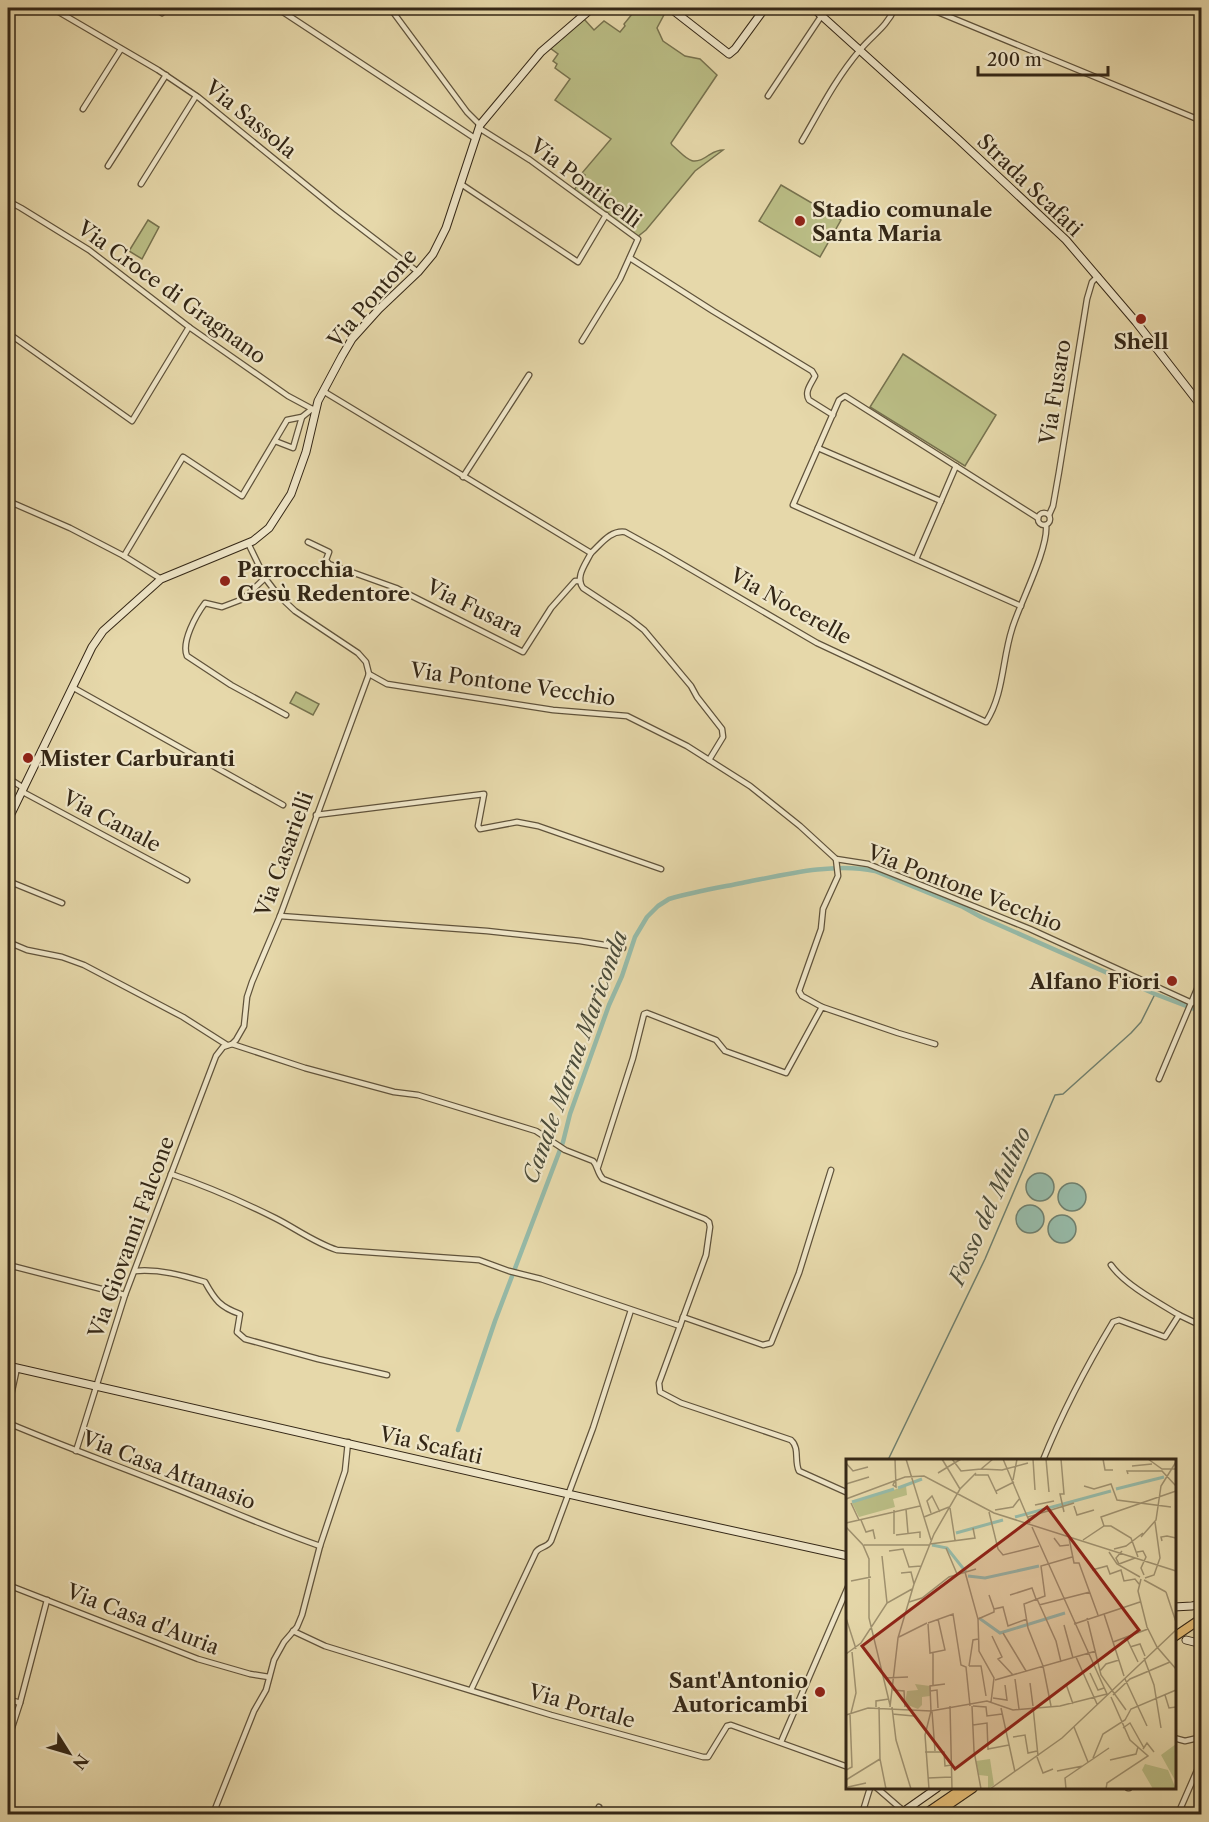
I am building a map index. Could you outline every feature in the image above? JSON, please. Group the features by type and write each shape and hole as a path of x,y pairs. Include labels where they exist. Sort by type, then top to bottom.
{"highway":[{"path":"1176,1636 1202,1618"},
{"path":"1176,1643 1202,1625"},
{"path":"925,1815 962,1789"},
{"path":"935,1815 972,1789"}],"street":[{"name":"Via Sassola","path":"52,8 166,75 196,96 418,272"},
{"path":"154,8 162,13 166,8"},
{"path":"278,8 476,139"},
{"name":"Via Ponticelli","path":"390,8 480,127 530,160 638,239 620,279 582,341"},
{"path":"480,127 541,52 592,8"},
{"path":"670,8 729,54 765,8"},
{"name":"Strada Scafati","path":"813,8 950,131 1066,240 1136,322 1202,407"},
{"path":"802,141 821,106 860,50 889,22 896,8"},
{"path":"928,8 1202,121"},
{"path":"768,96 822,15"},
{"path":"83,109 121,49"},
{"path":"108,166 166,75"},
{"path":"141,184 196,96"},
{"name":"Via Pontone","path":"8,820 92,647 103,631 161,579 248,543 269,528 291,494 306,452 314,410 339,360 352,339 379,309 418,272 433,254 442,237 480,127"},
{"path":"460,184 578,262 606,215"},
{"name":"Via Croce di Gragnano","path":"8,203 21,208 89,250 189,327 288,396 314,410"},
{"path":"630,258 812,371 815,376 807,396 809,400 833,415"},
{"name":"Via Fusaro","path":"983,721 988,720 1001,685 1008,641 1047,534 1046,525 1051,521 1049,515 1053,506 1059,472 1087,299 1092,282 1098,276"},
{"path":"8,333 132,421 189,327"},
{"path":"463,477 529,375"},
{"path":"323,391 591,553"},
{"path":"1021,606 793,505 840,398 847,396 1038,518 1040,524 1046,525"},
{"path":"124,556 183,457 242,496 287,420 302,417 314,410"},
{"path":"274,441 293,448 302,417"},
{"path":"818,448 941,501"},
{"path":"916,559 956,466"},
{"path":"8,501 70,528 124,556 161,579"},
{"path":"1038,518 1041,513 1049,515"},
{"name":"Via Nocerelle","path":"579,581 591,553 610,535 620,531 625,532 817,643 983,721"},
{"name":"Via Fusara","path":"308,542 329,552 326,560 329,564 396,588 523,652 551,608 575,581 579,581"},
{"path":"248,543 265,578 278,595 295,611 358,653 366,662 369,674"},
{"path":"265,578 248,595 222,608 205,603 185,641 185,653 231,686 286,715"},
{"path":"579,581 583,588 644,630 691,686 722,729 723,737 709,760"},
{"name":"Via Pontone Vecchio","path":"369,674 387,684 553,710 627,716 687,746 750,786 800,826 836,861 868,864 932,889 1030,929 1191,1004"},
{"name":"Via Casarielli","path":"230,1044 241,1034 249,990 280,916 369,674"},
{"path":"72,687 283,805"},
{"name":"Via Canale","path":"8,778 22,789 187,880"},
{"path":"316,815 484,794 478,825 480,829 517,822 538,826 661,869"},
{"path":"836,861 838,876 823,909 821,929 799,994 822,1006 934,1044"},
{"path":"8,881 62,903"},
{"path":"280,916 487,931 622,948"},
{"path":"8,942 27,950 62,957 84,965 230,1044 305,1068 394,1092 418,1095 536,1131 565,1150 593,1161 598,1174 603,1179 705,1219 709,1222 710,1227 706,1255 659,1383 660,1392 681,1403 791,1440 796,1447 799,1471 846,1492"},
{"path":"1159,1079 1202,977"},
{"path":"597,1169 633,1058 644,1014 647,1013 716,1040 725,1051 786,1073 822,1006"},
{"name":"Via Giovanni Falcone","path":"76,1451 125,1295 216,1056 223,1047 230,1044"},
{"path":"683,1317 763,1345 771,1343 799,1273 831,1170"},
{"path":"171,1174 201,1184 263,1212 324,1246 337,1250 479,1260 509,1272 541,1279 680,1326"},
{"path":"8,1265 125,1295"},
{"path":"1111,1265 1119,1274 1152,1299 1202,1326"},
{"path":"135,1270 174,1273 205,1282 215,1300 226,1309 240,1314 237,1332 245,1339 387,1375"},
{"path":"471,1690 536,1552 551,1541 570,1494 631,1310"},
{"path":"1044,1459 1088,1365 1113,1322 1119,1320 1165,1337 1179,1315"},
{"name":"Via Scafati","path":"8,1366 846,1556"},
{"path":"8,1409 17,1368"},
{"name":"Via Casa Attanasio","path":"8,1423 320,1546"},
{"path":"213,1815 254,1711 266,1690 281,1647 302,1615 320,1546 345,1471 348,1442"},
{"name":"Via Casa d'Auria","path":"8,1585 198,1659 269,1677"},
{"path":"781,1742 846,1592"},
{"path":"8,1740 47,1600"},
{"path":"1176,1607 1202,1603"},
{"name":"Via Portale","path":"293,1631 334,1649 551,1716 703,1757 711,1753 729,1725 734,1725 846,1766"},
{"path":"1186,1640 1202,1644"},
{"path":"8,1698 20,1703"},
{"path":"1176,1739 1182,1742 1202,1737"},
{"path":"1178,1815 1202,1759"},
{"path":"862,1815 870,1789"},
{"path":"878,1789 907,1815"},
{"path":"900,1811 936,1789"},
{"path":"596,1815 599,1806"}],"green space":[{"path":"637,8 661,8 666,11 657,28 663,41 685,56 700,59 717,75 671,143 672,145 693,161 723,150 695,171 646,230 637,237 574,190 585,175 582,173 611,139 555,100 570,79 555,68 557,64 553,61 558,54 550,48 584,19 594,30 604,21 620,32"},
{"name":"Stadio comunale Santa Maria","path":"781,185 841,220 820,257 759,221"},
{"path":"148,220 159,227 142,259 129,251"},
{"path":"903,354 996,415 965,466 870,407"},
{"path":"296,692 319,704 313,715 290,703"}],"shaded area":[{"path":"1040,1173 1050,1177 1054,1187 1050,1197 1040,1201 1030,1197 1026,1187 1030,1177"},
{"path":"1072,1183 1082,1187 1086,1197 1082,1207 1072,1211 1062,1207 1058,1197 1062,1187"},
{"path":"1030,1205 1040,1209 1044,1219 1040,1229 1030,1233 1020,1229 1016,1219 1020,1209"},
{"path":"1062,1215 1072,1219 1076,1229 1072,1239 1062,1243 1052,1239 1048,1229 1052,1219"}],"waterway":[{"name":"Canale Marna Mariconda","path":"458,1430 495,1321 563,1142 570,1114 635,937 647,917 669,899 774,876 808,871 842,868 875,871 963,907 1155,994 1202,1012"},
{"name":"Fosso del Mulino","path":"888,1459 985,1259 1055,1095 1063,1094 1131,1033 1141,1022 1155,994"}],"place":[{"name":"Stadio comunale Santa Maria","path":"800,221"},
{"name":"Shell","path":"1141,319"},
{"name":"Parrocchia Gesù Redentore","path":"225,581"},
{"name":"Mister Carburanti","path":"28,758"},
{"name":"Alfano Fiori","path":"1172,981"},
{"name":"Sant'Antonio Autoricambi","path":"820,1692"}]}
